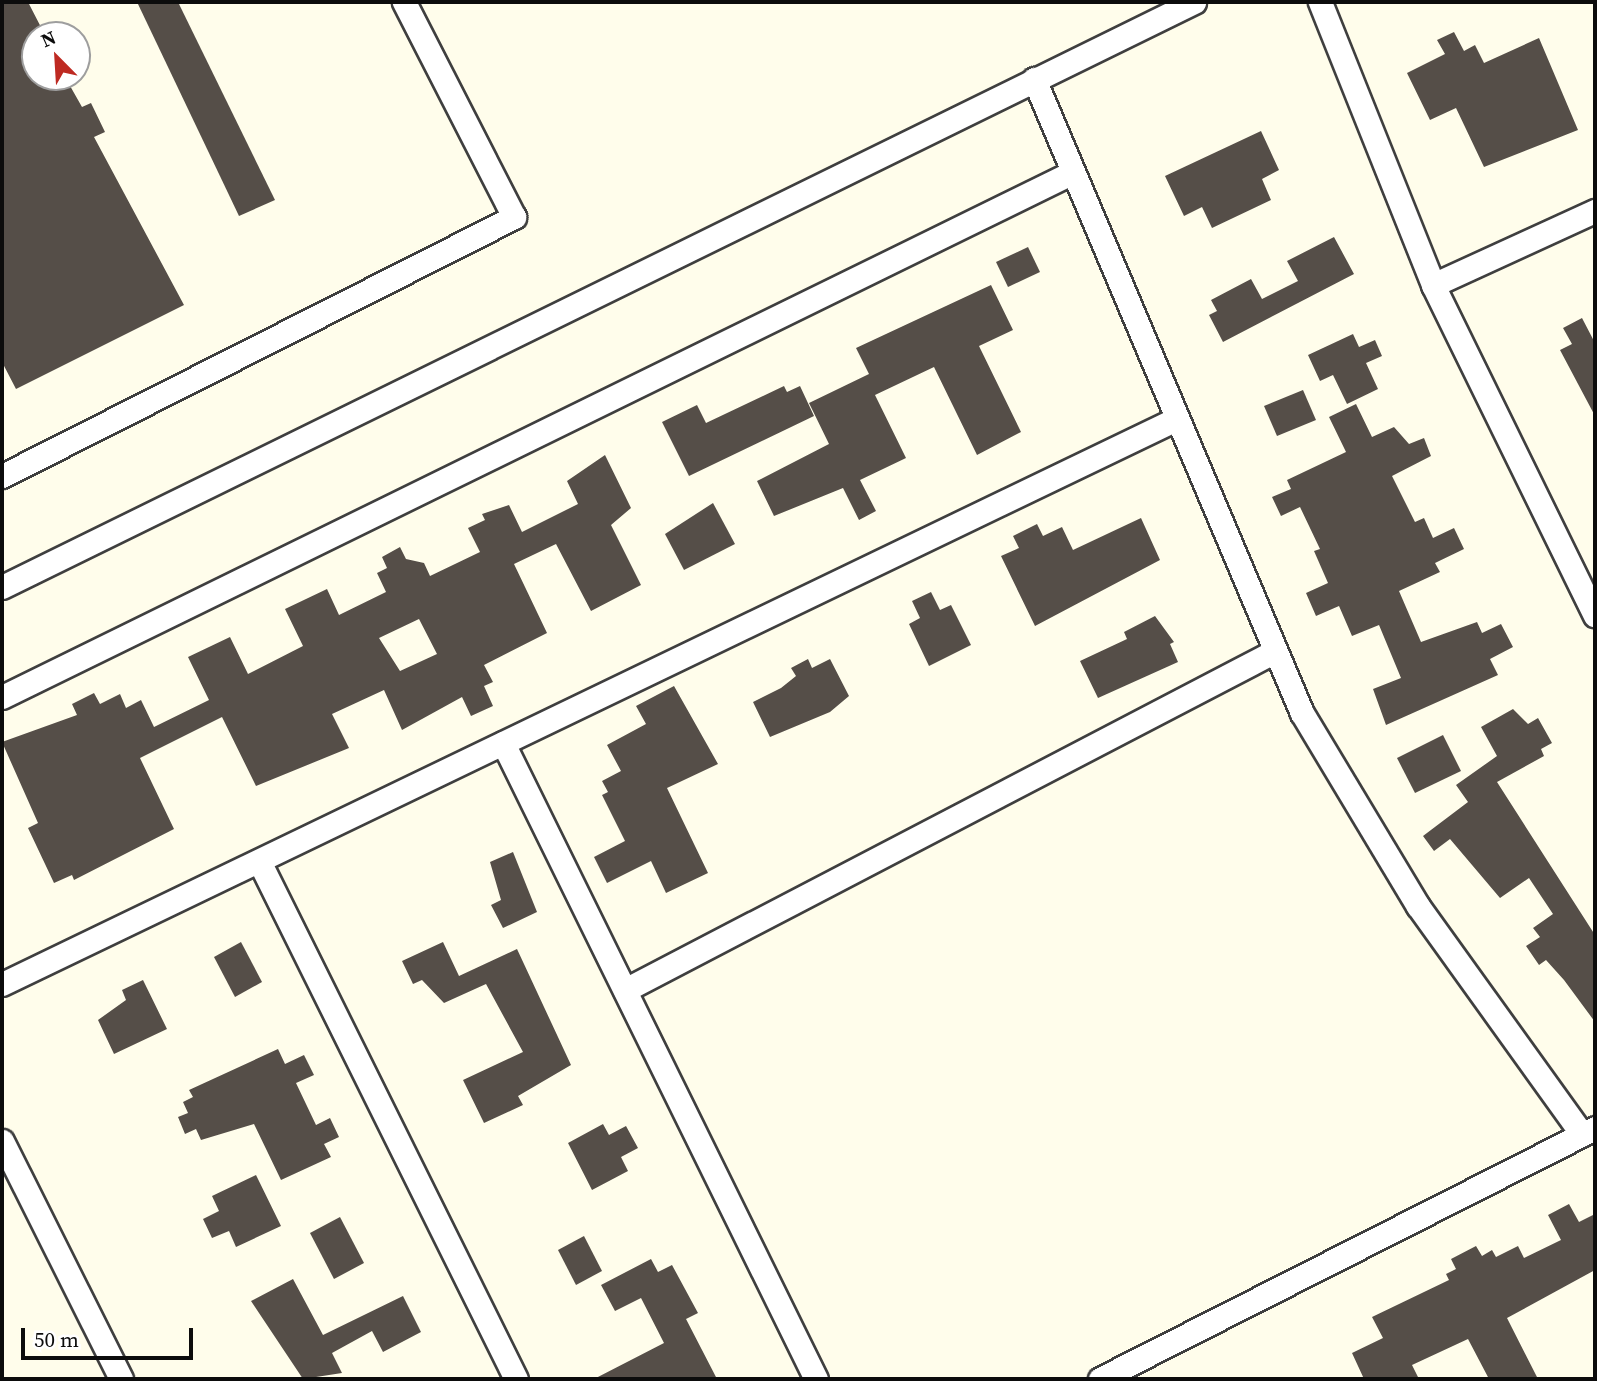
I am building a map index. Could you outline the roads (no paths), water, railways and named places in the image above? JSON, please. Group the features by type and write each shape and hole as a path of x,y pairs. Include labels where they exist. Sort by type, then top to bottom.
{"street":[{"path":"2,476 514,217 404,2"},
{"path":"2,587 1194,2"},
{"path":"1320,2 1433,285 1595,615"},
{"path":"1034,79 1069,174 1302,713 1418,906 1589,1131 1100,1379"},
{"path":"2,697 1069,174"},
{"path":"1433,285 1595,211"},
{"path":"2,984 1174,420"},
{"path":"625,990 1275,651"},
{"path":"503,743 816,1379"},
{"path":"259,860 516,1379"},
{"path":"2,1141 121,1379"}]}
